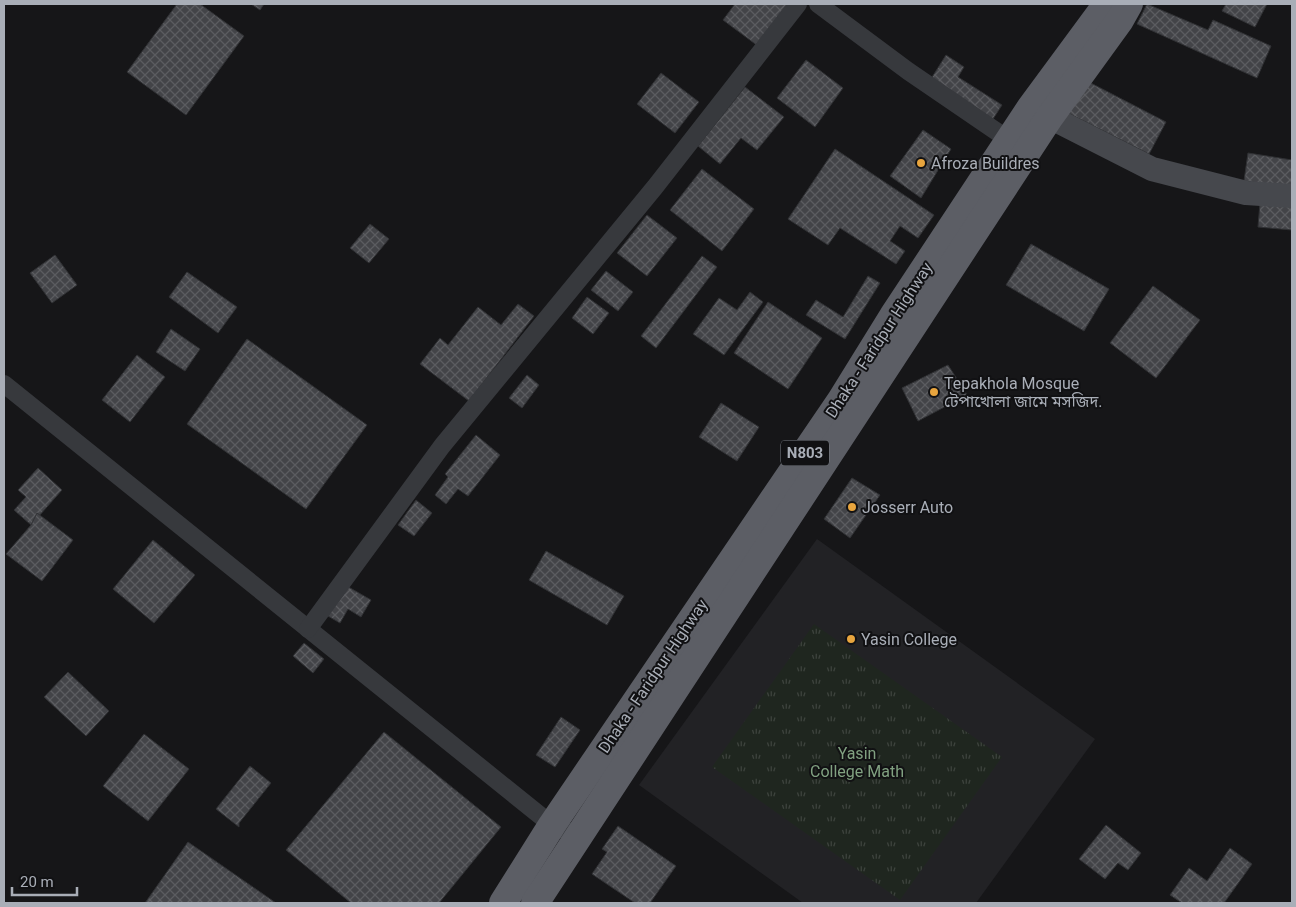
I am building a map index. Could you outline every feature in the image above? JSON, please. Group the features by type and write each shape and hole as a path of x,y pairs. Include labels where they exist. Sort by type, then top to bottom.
{"highway":[{"name":"Dhaka - Faridpur Highway","path":"535,903 850,406 1040,113 1107,4"},
{"name":"Dhaka - Faridpur Highway","path":"503,903 552,824 850,406 893,316 1009,140 1040,113 1120,20 1129,4"}],"main road":[{"path":"1040,113 1152,170 1246,193 1292,196"}],"street":[{"path":"308,629 442,446 655,187 798,4"},
{"path":"818,4 908,70 1009,140"},
{"path":"4,384 552,824 579,836"}],"shaded area":[{"name":"Yasin College","path":"817,539 1095,739 976,903 803,903 639,785"}],"green space":[{"name":"Yasin College Math","path":"814,624 1002,757 900,900 712,767"}],"building":[{"path":"177,4 200,4 244,36 186,115 127,72"},
{"path":"251,4 264,4 260,10"},
{"path":"735,4 785,4 788,7 758,46 723,20"},
{"path":"1147,4 1208,30 1213,20 1271,46 1257,78 1137,24"},
{"path":"1226,4 1267,4 1255,27 1222,11"},
{"path":"946,55 964,67 958,77 1002,105 991,122 929,82"},
{"path":"806,60 843,88 815,127 777,98"},
{"path":"661,73 699,102 675,133 637,104"},
{"path":"1083,79 1166,122 1149,154 1066,112"},
{"path":"745,87 784,117 757,150 741,138 720,164 698,146"},
{"name":"Afroza Buildres","path":"923,130 951,149 921,198 890,176"},
{"path":"835,149 934,215 918,238 900,226 890,241 905,251 896,264 840,228 828,245 788,219"},
{"path":"1248,153 1292,160 1292,188 1244,181"},
{"path":"702,169 754,209 722,251 670,210"},
{"path":"1260,203 1292,206 1292,230 1258,227"},
{"path":"647,215 677,238 647,276 617,253"},
{"path":"370,224 389,239 369,263 350,248"},
{"path":"1031,244 1109,289 1084,331 1006,285"},
{"path":"55,255 77,285 52,303 30,273"},
{"path":"702,256 717,267 656,348 641,336"},
{"path":"606,271 633,292 618,311 591,290"},
{"path":"187,272 237,307 218,333 169,297"},
{"path":"868,276 880,283 845,339 806,315 816,300 843,317"},
{"path":"1153,286 1200,320 1156,378 1110,343"},
{"path":"750,292 763,302 724,355 693,334 719,298 737,310"},
{"path":"587,297 609,313 593,334 572,318"},
{"path":"768,302 822,338 788,389 734,353"},
{"path":"518,304 534,316 469,401 420,364 440,338 448,345 478,307 501,325"},
{"path":"171,329 200,349 185,371 156,352"},
{"path":"247,339 367,425 306,509 187,424"},
{"path":"137,355 165,377 130,422 102,400"},
{"name":"Tepakhola Mosque টেপাখোলা জামে মসজিদ.","path":"948,365 967,395 918,421 902,388"},
{"path":"527,375 539,385 522,408 509,398"},
{"path":"721,403 759,427 737,461 699,437"},
{"path":"476,435 500,455 468,496 458,489 446,504 435,495 448,477 445,474"},
{"path":"38,468 62,490 31,525 14,510 26,497 18,490"},
{"name":"Josserr Auto","path":"852,478 880,495 850,538 824,519"},
{"path":"416,500 432,513 414,536 398,525"},
{"path":"37,513 73,540 42,581 6,554 31,525"},
{"path":"153,540 195,575 154,623 113,589"},
{"path":"546,551 624,596 607,625 529,580"},
{"path":"345,585 371,600 361,617 348,609 340,623 328,616"},
{"path":"304,643 324,659 313,673 293,656"},
{"path":"68,672 109,711 86,736 44,697"},
{"path":"561,717 580,730 555,767 536,755"},
{"path":"384,732 501,827 439,903 351,903 286,850"},
{"path":"144,734 189,769 148,821 103,786"},
{"path":"250,766 271,783 239,823 239,827 216,809"},
{"path":"1106,825 1141,853 1128,870 1118,863 1105,879 1079,859"},
{"path":"618,826 676,866 650,903 635,903 592,874 607,852 602,849"},
{"path":"188,842 276,903 145,903"},
{"path":"1230,848 1252,864 1224,903 1182,903 1170,895 1189,868 1207,881"}],"place":[{"name":"Afroza Buildres","path":"921,163"},
{"name":"Tepakhola Mosque টেপাখোলা জামে মসজিদ.","path":"934,392"},
{"name":"Josserr Auto","path":"852,507"},
{"name":"Yasin College","path":"851,639"}]}
